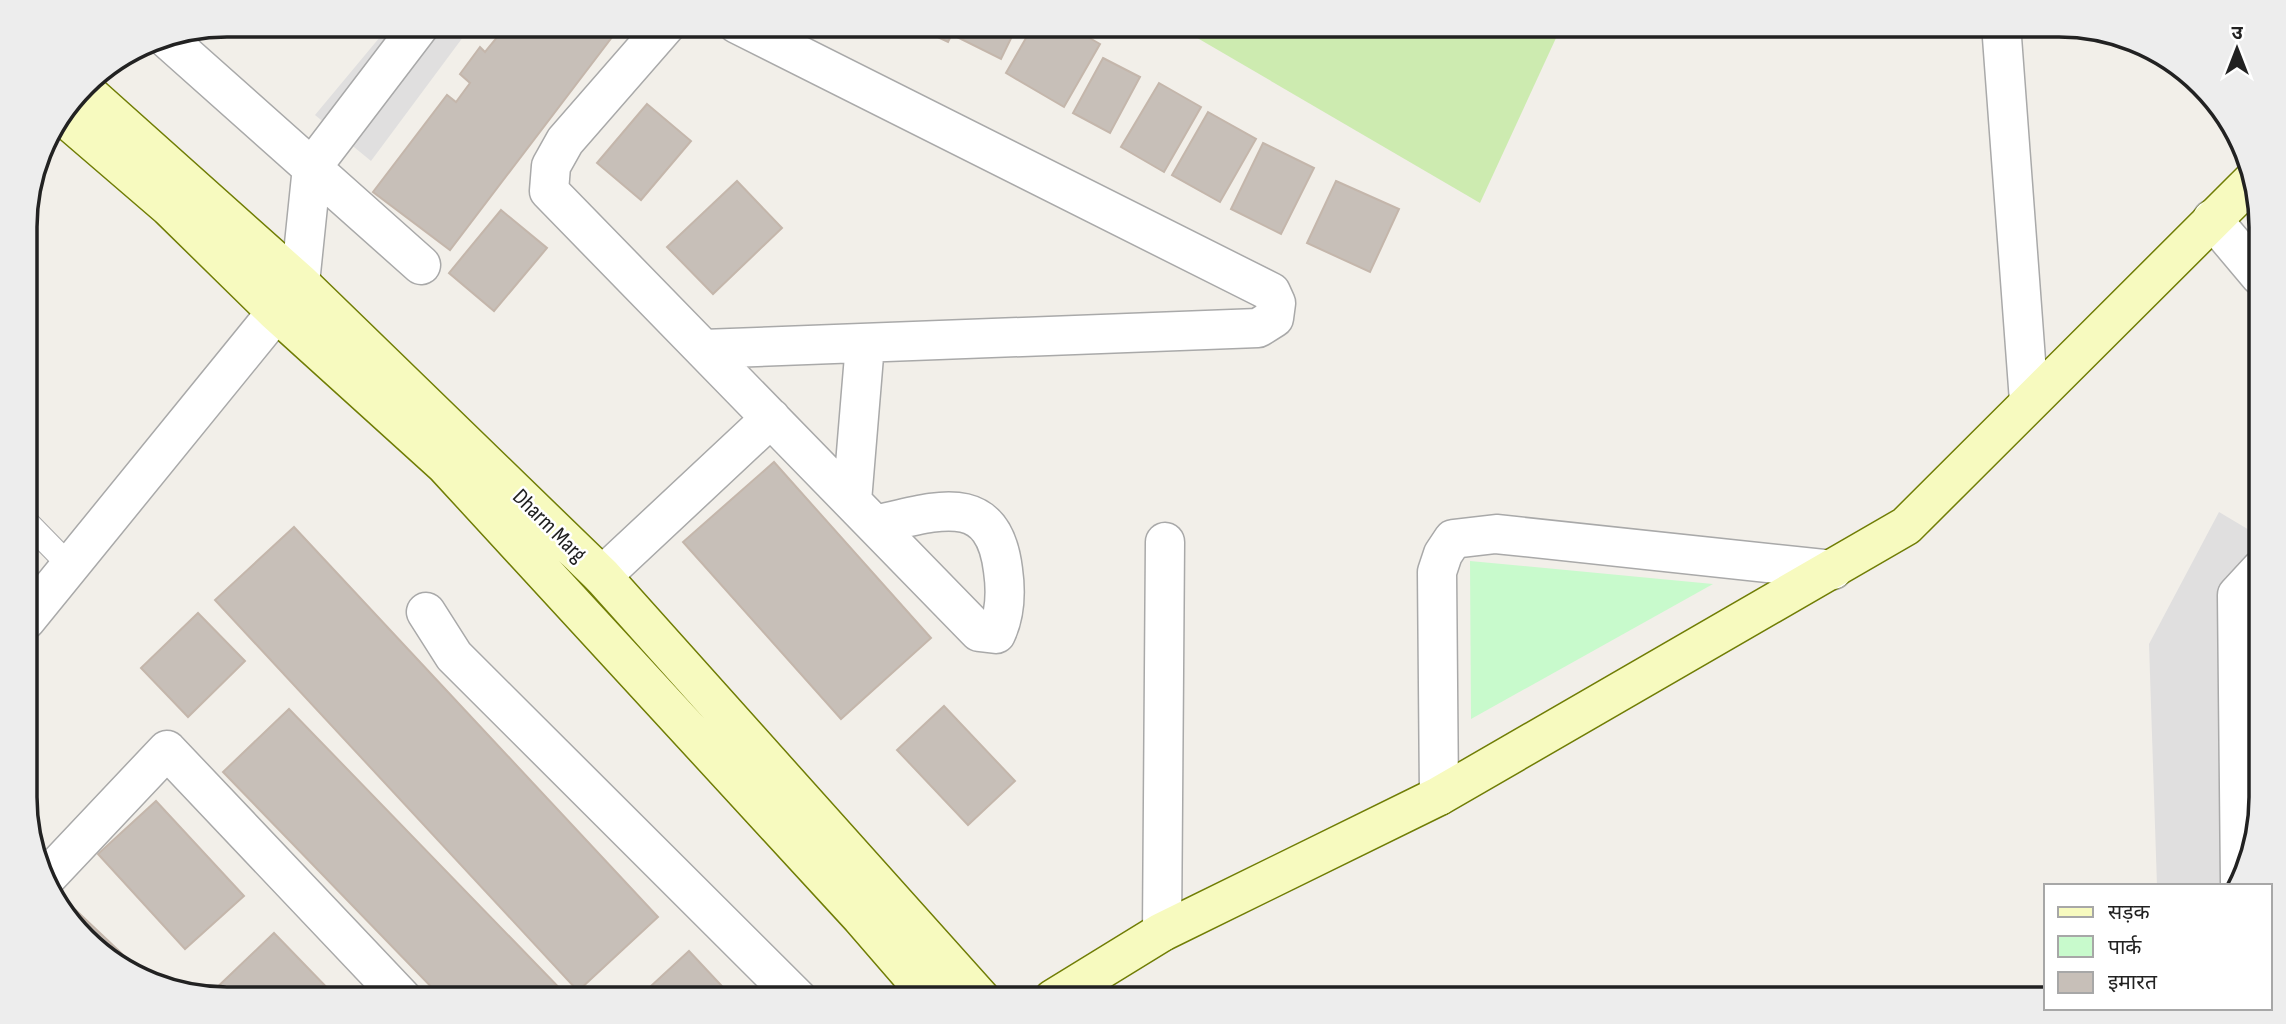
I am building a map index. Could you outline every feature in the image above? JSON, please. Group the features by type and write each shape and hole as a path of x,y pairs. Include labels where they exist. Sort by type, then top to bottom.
{"main road":[{"name":"Dharm Marg","path":"90,95 300,283 602,576 970,987"},
{"name":"Dharm Marg","path":"69,121 169,207 276,312 445,465 861,916 922,987"},
{"path":"1073,987 1162,932 1439,796 1906,526 2245,188"}],"street":[{"path":"37,606 300,283 312,167 411,37"},
{"path":"656,37 565,141 551,166 549,191 863,513 865,344"},
{"path":"703,349 1258,328 1274,318 1276,303 1271,292 763,37"},
{"path":"2002,37 2029,401"},
{"path":"173,45 421,265"},
{"path":"2212,219 2249,263"},
{"path":"602,576 771,418"},
{"path":"1439,796 1437,572 1443,554 1453,539 1496,534 1833,570"},
{"path":"1162,932 1165,542"},
{"path":"2240,856 2237,595 2249,582"},
{"path":"426,612 454,656 786,987"},
{"path":"52,872 167,750 392,987"}],"lane":[{"path":"37,532 69,565"}],"shaded area":[{"path":"380,37 463,37 371,161 315,115"},
{"path":"2219,512 2249,530 2248,822 2239,858 2228,884 2157,884 2149,644"}],"green space":[{"path":"1196,37 1556,37 1480,203"},
{"path":"1470,561 1713,584 1471,719"}],"building":[{"path":"497,37 612,37 450,250 373,192 447,95 456,102 470,83 460,74 480,47 485,52"},
{"path":"937,37 950,37 948,42"},
{"path":"957,37 1012,37 1001,59"},
{"path":"1027,37 1088,37 1100,44 1064,107 1006,73"},
{"path":"1103,58 1140,77 1110,133 1073,113"},
{"path":"1159,83 1201,107 1164,172 1121,147"},
{"path":"647,104 691,141 641,200 597,163"},
{"path":"1208,112 1256,139 1220,202 1172,175"},
{"path":"1263,143 1314,168 1281,234 1231,209"},
{"path":"737,181 782,228 713,294 667,247"},
{"path":"1336,181 1399,209 1370,272 1307,243"},
{"path":"501,210 547,248 494,311 449,273"},
{"path":"774,462 931,638 841,719 683,542"},
{"path":"294,527 658,917 582,987 574,987 215,600"},
{"path":"198,613 245,661 188,717 141,668"},
{"path":"944,706 1015,781 968,825 897,750"},
{"path":"289,709 558,987 431,987 223,772"},
{"path":"156,801 244,896 185,949 98,854"},
{"path":"71,906 127,959 92,932"},
{"path":"274,933 326,987 227,987 218,987"},
{"path":"689,951 723,987 650,987"}]}
